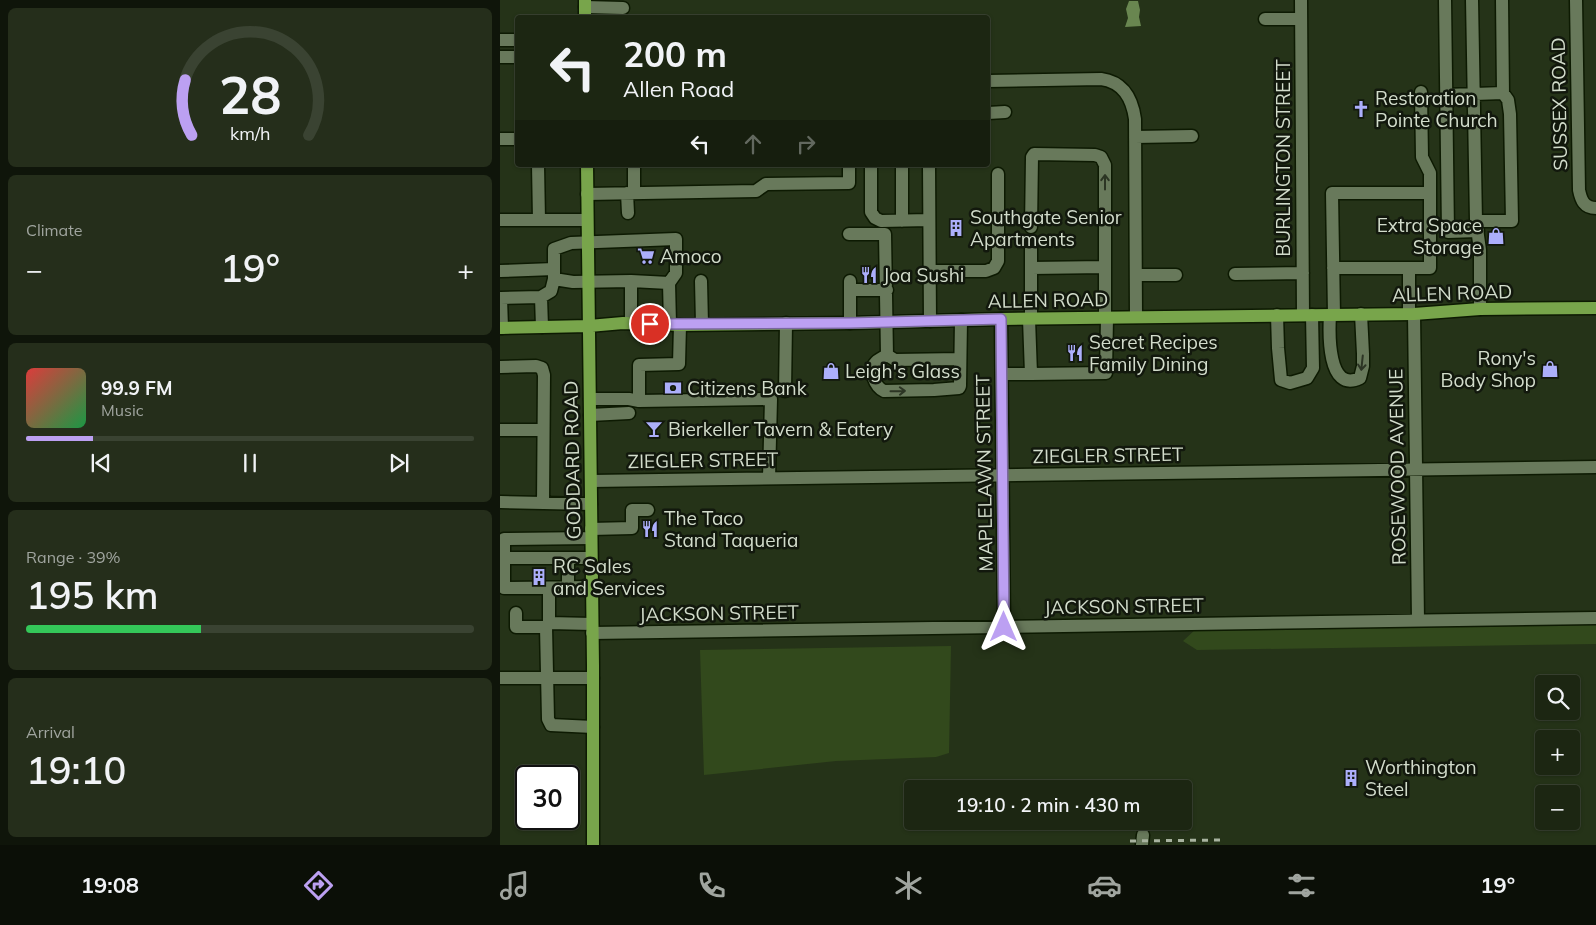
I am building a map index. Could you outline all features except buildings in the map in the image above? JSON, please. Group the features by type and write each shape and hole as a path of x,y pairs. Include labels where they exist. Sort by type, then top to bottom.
{"main road":[{"name":"GODDARD ROAD","path":"587,167 593,845"},
{"name":"ALLEN ROAD","path":"501,328 630,323 850,323 1001,319 1412,314 1480,310 1596,308"}],"street":[{"name":"BURLINGTON STREET","path":"1277,315 1281,380 1290,383 1307,378 1312,368 1303,273 1301,0"},
{"path":"1445,0 1448,232 1512,222 1510,114 1508,100 1503,93 1502,0"},
{"path":"1472,0 1477,226 1480,250 1480,310"},
{"name":"SUSSEX ROAD","path":"1576,0 1578,190 1581,200 1591,207"},
{"path":"585,8 623,9"},
{"path":"1265,19 1301,19"},
{"path":"500,40 515,40"},
{"path":"500,57 515,57"},
{"path":"990,81 1109,80 1118,85 1127,94 1134,111 1136,317"},
{"path":"1333,268 1430,268 1430,173 1422,157 1421,92"},
{"path":"1446,94 1503,93"},
{"path":"990,112 1005,112"},
{"path":"1135,137 1192,136"},
{"path":"500,139 515,139"},
{"path":"1002,374 1106,373 1105,165 1101,157 1095,154 1034,154 1032,157 1031,227"},
{"path":"538,167 538,220"},
{"path":"628,213 634,167"},
{"path":"587,194 756,191 766,184 849,183 849,167"},
{"path":"872,167 872,212 875,218 881,221 929,220"},
{"path":"902,167 902,220"},
{"path":"929,167 930,321"},
{"path":"930,271 986,271 994,268 998,261 998,174"},
{"path":"1362,314 1363,366 1360,378 1354,381 1345,379 1338,374 1332,361 1329,336 1332,315 1333,268 1332,194 1430,193"},
{"path":"500,220 587,220"},
{"path":"849,234 885,234 888,322 892,364 884,367 882,370 879,389 884,391 934,390 957,388 960,386 961,320"},
{"path":"501,328 501,298 541,298 551,291 554,274 554,250 571,243 676,239 676,273 669,283 679,364 639,365 638,401"},
{"path":"1031,244 1031,374"},
{"path":"1031,268 1105,267"},
{"name":"ROSEWOOD AVENUE","path":"1410,268 1418,620"},
{"path":"500,271 554,274 573,282 631,281 669,283"},
{"path":"1235,274 1303,273"},
{"path":"1136,275 1176,275"},
{"path":"630,323 631,281"},
{"path":"701,281 702,324"},
{"path":"850,323 850,286 887,290"},
{"path":"541,298 542,327"},
{"name":"MAPLELAWN STREET","path":"1001,319 1004,627"},
{"path":"786,323 786,391"},
{"path":"891,358 960,359"},
{"path":"500,367 536,366 542,368 544,375 543,503"},
{"path":"590,399 638,401 771,399 769,478"},
{"path":"590,415 630,413"},
{"path":"500,430 543,430"},
{"name":"ZIEGLER STREET","path":"590,481 1596,467"},
{"path":"500,502 591,504"},
{"path":"592,587 504,588 504,539 632,528 632,510 648,510"},
{"path":"504,558 591,558"},
{"path":"568,558 568,587"},
{"path":"549,588 546,679 548,719 551,724 593,727"},
{"name":"JACKSON STREET","path":"516,613 516,627 547,625 592,628 1004,627 1596,618"},
{"path":"500,678 593,678"}],"shaded area":[{"path":"1129,1 1138,1 1141,26 1125,27 1128,18 1126,9"},
{"path":"1596,623 1596,644 1197,650 1183,641 1197,628"},
{"path":"951,646 949,753 936,757 836,761 704,775 700,650"}],"railway":[{"path":"1130,841 1220,840"}],"place":[{"name":"Restoration Pointe Church","path":"1361,109"},
{"name":"Southgate Senior Apartments","path":"956,228"},
{"name":"Extra Space Storage","path":"1496,236"},
{"name":"Amoco","path":"646,256"},
{"name":"Joa Sushi","path":"869,275"},
{"name":"Secret Recipes Family Dining","path":"1075,353"},
{"name":"Rony's Body Shop","path":"1550,369"},
{"name":"Leigh's Glass","path":"831,371"},
{"name":"Citizens Bank","path":"673,388"},
{"name":"Bierkeller Tavern & Eatery","path":"654,429"},
{"name":"The Taco Stand Taqueria","path":"650,529"},
{"name":"RC Sales and Services","path":"539,577"},
{"name":"Worthington Steel","path":"1351,778"}],"route":[{"path":"650,324 850,323 1001,319 1004,627"}]}
